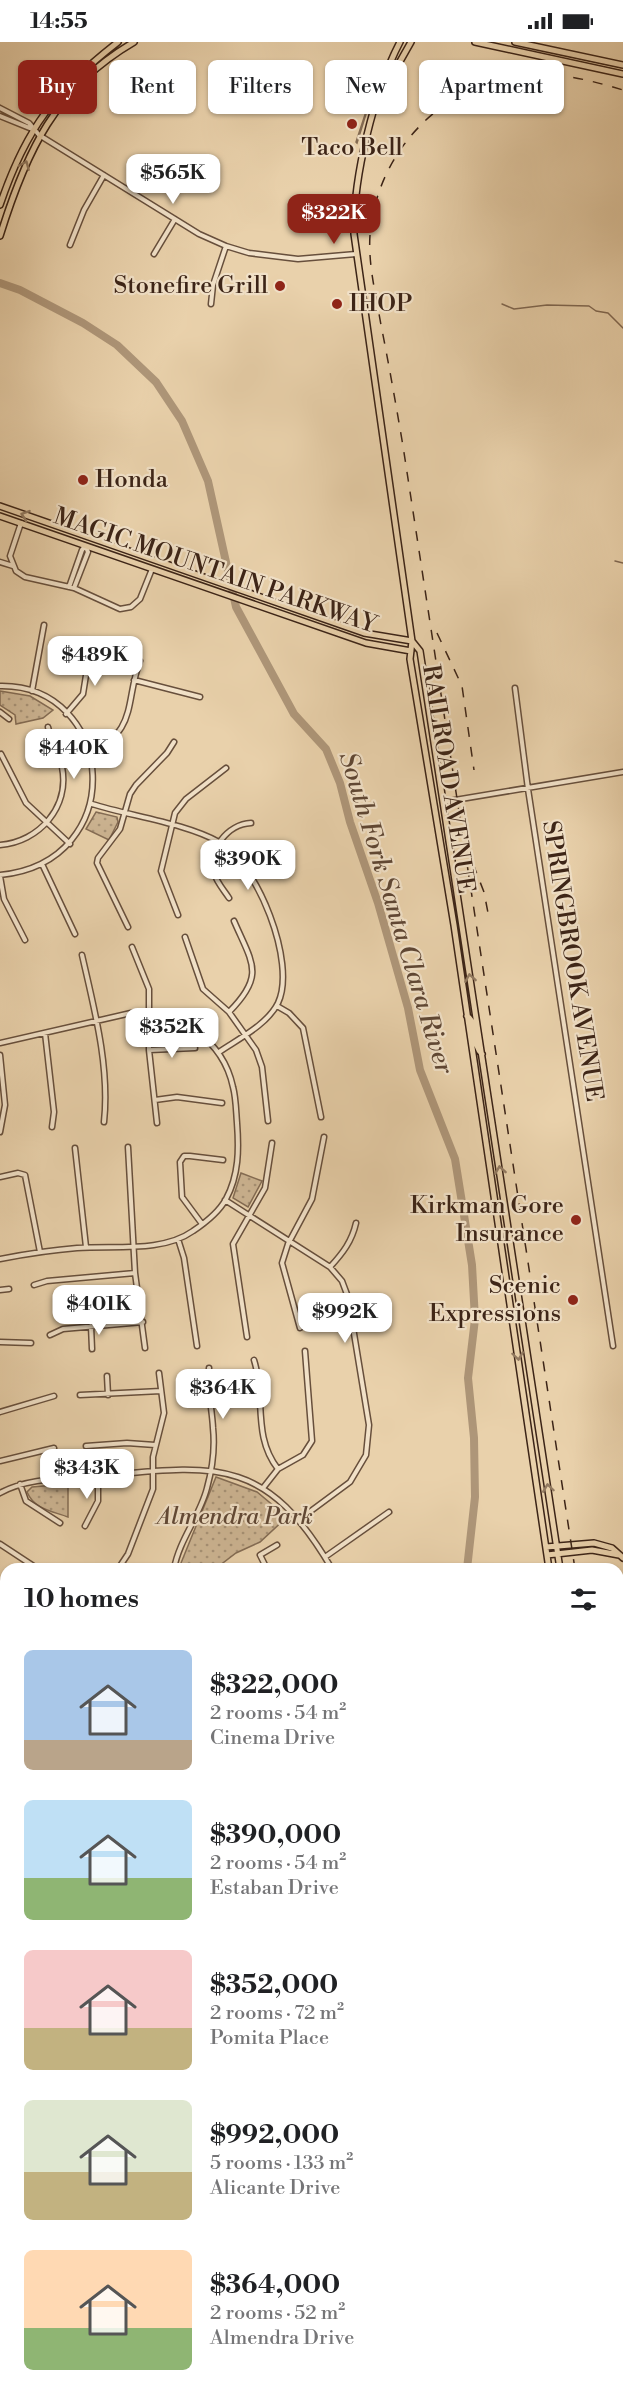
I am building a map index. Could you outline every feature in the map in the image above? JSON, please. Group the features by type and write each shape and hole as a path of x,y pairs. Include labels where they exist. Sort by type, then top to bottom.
{"main road":[{"path":"0,205 16,160 32,129 60,93 118,42"},
{"path":"120,51 125,42"},
{"path":"0,236 26,161 39,135 67,97 120,51 134,42"},
{"path":"392,60 400,42"},
{"path":"401,60 411,42"},
{"path":"475,42 623,74"},
{"path":"515,42 623,65"},
{"path":"510,49 515,45 538,47"},
{"path":"586,65 608,66 612,63"},
{"path":"375,114 357,187 354,209 356,254 412,641"},
{"name":"MAGIC MOUNTAIN PARKWAY","path":"0,506 364,633 412,641"},
{"name":"MAGIC MOUNTAIN PARKWAY","path":"0,516 366,643 420,651"},
{"name":"RAILROAD AVENUE","path":"412,641 410,651 548,1563"},
{"name":"RAILROAD AVENUE","path":"412,641 420,651 559,1563"},
{"path":"467,1016 473,1023 476,1047 482,1055"},
{"path":"546,1547 594,1543 612,1548 621,1556"},
{"path":"547,1555 592,1550 621,1556"}],"street":[{"path":"0,108 28,123 39,135 175,219 226,246 249,253 298,259 356,254"},
{"path":"0,116 32,129"},
{"path":"70,245 84,210 104,175"},
{"path":"154,254 175,219"},
{"path":"211,304 213,285 226,246"},
{"path":"13,566 11,551 21,523"},
{"path":"71,587 88,552 86,546"},
{"path":"0,562 13,566 25,578 71,587 114,608 127,608 140,599 152,569"},
{"path":"32,691 44,625"},
{"path":"66,714 83,694 91,644"},
{"path":"88,750 101,746 121,731 130,708 134,680 140,661"},
{"path":"134,680 201,697"},
{"path":"0,687 32,691 66,714 76,724 92,762 92,804 70,844 30,870 0,875 4,899 25,940"},
{"name":"SPRINGBROOK AVENUE","path":"515,688 528,789 613,1346"},
{"path":"0,712 9,719"},
{"path":"0,845 22,840 46,824 58,807 64,782 62,768 48,727"},
{"path":"128,927 97,863 98,858 115,838 136,785 167,753 174,742"},
{"path":"1,754 18,792 46,824 70,844"},
{"path":"178,915 160,872 175,813 186,799 226,768"},
{"path":"442,802 623,772"},
{"path":"92,804 220,842 248,868 262,897 284,964 285,981 277,1006 263,1021 219,1052"},
{"path":"229,898 213,872 214,852 229,830 240,824 251,823"},
{"path":"42,864 75,934"},
{"path":"229,1012 248,991 253,969 234,921"},
{"path":"185,937 203,989 229,1012 256,1050 262,1067 268,1121"},
{"path":"132,946 147,978 149,1050 157,1123"},
{"path":"82,955 103,1066 104,1122"},
{"path":"277,1006 289,1013 303,1029 321,1117"},
{"path":"0,1043 131,1013 149,1013 180,1021 196,1030 219,1052 233,1085 238,1162 225,1200 202,1224 178,1239 40,1252 0,1259"},
{"path":"45,1033 54,1112 52,1127"},
{"path":"149,1050 195,1048"},
{"path":"0,1055 4,1105 0,1132"},
{"path":"155,1100 177,1098 222,1103"},
{"path":"300,1328 282,1263 291,1239 312,1199 324,1137"},
{"path":"247,1337 233,1254 236,1236 265,1188 272,1143"},
{"path":"128,1147 126,1161 135,1273 145,1348"},
{"path":"75,1148 86,1247"},
{"path":"202,1224 182,1197 180,1162 184,1156 223,1161"},
{"path":"0,1177 18,1173 25,1175 40,1252"},
{"path":"225,1200 291,1239 330,1267 342,1281 348,1297 369,1425 366,1455 350,1482 300,1519"},
{"path":"330,1267 345,1251 356,1223"},
{"path":"178,1239 184,1258 197,1346"},
{"path":"34,1285 47,1281 135,1273"},
{"path":"0,1290 9,1289"},
{"path":"50,1335 63,1329 143,1322"},
{"path":"91,1326 92,1349"},
{"path":"0,1342 31,1343"},
{"path":"263,1488 278,1469 303,1455 312,1441 305,1351"},
{"path":"254,1360 257,1372 262,1441 278,1469"},
{"path":"175,1563 207,1490 214,1435 208,1381 209,1368"},
{"path":"122,1563 128,1554 153,1489 154,1445 164,1413 159,1373"},
{"path":"107,1376 108,1395"},
{"path":"80,1395 161,1391"},
{"path":"0,1412 54,1396"},
{"path":"86,1446 136,1443 154,1445"},
{"path":"0,1461 54,1448"},
{"path":"0,1493 20,1485 152,1471 210,1470 231,1474 263,1488 300,1519 328,1563"},
{"path":"85,1526 98,1501 98,1476"},
{"path":"20,1485 26,1501 60,1523"},
{"path":"325,1557 389,1512"},
{"path":"0,1544 29,1563"},
{"path":"264,1563 261,1555 277,1545"}],"green space":[{"path":"365,114 366,114 357,143"},
{"path":"0,691 30,696 53,710 43,718 16,724 15,715 0,705"},
{"path":"96,812 117,817 118,822 109,840 86,829"},
{"path":"241,1173 262,1181 248,1207 233,1198"},
{"name":"Almendra Park","path":"216,1477 257,1492 287,1517 260,1542 236,1553 223,1563 181,1563"},
{"path":"68,1484 68,1517 39,1506 27,1492 32,1487"}],"waterway":[{"name":"South Fork Santa Clara River","path":"0,283 20,290 83,323 117,345 156,382 182,421 208,481 236,607 294,714 326,749 340,783 408,1008 420,1070 455,1159 472,1265 475,1319 468,1378 474,1438 475,1497 468,1563"},
{"path":"502,304 514,309 547,305 589,306 596,311 608,313 623,328"},
{"path":"615,561 623,563"}],"railway":[{"path":"574,1563 403,446 373,280 370,235 376,203 387,173 403,146 424,122 448,103 476,88 506,78 538,74 571,77 623,90"},
{"path":"437,633 462,686 474,770"},
{"path":"473,864 484,892 489,918"}],"place":[{"name":"Taco Bell","path":"352,124"},
{"name":"Stonefire Grill","path":"280,286"},
{"name":"IHOP","path":"337,304"},
{"name":"Honda","path":"83,480"},
{"name":"Kirkman Gore Insurance","path":"576,1220"},
{"name":"Scenic Expressions","path":"573,1300"}]}
